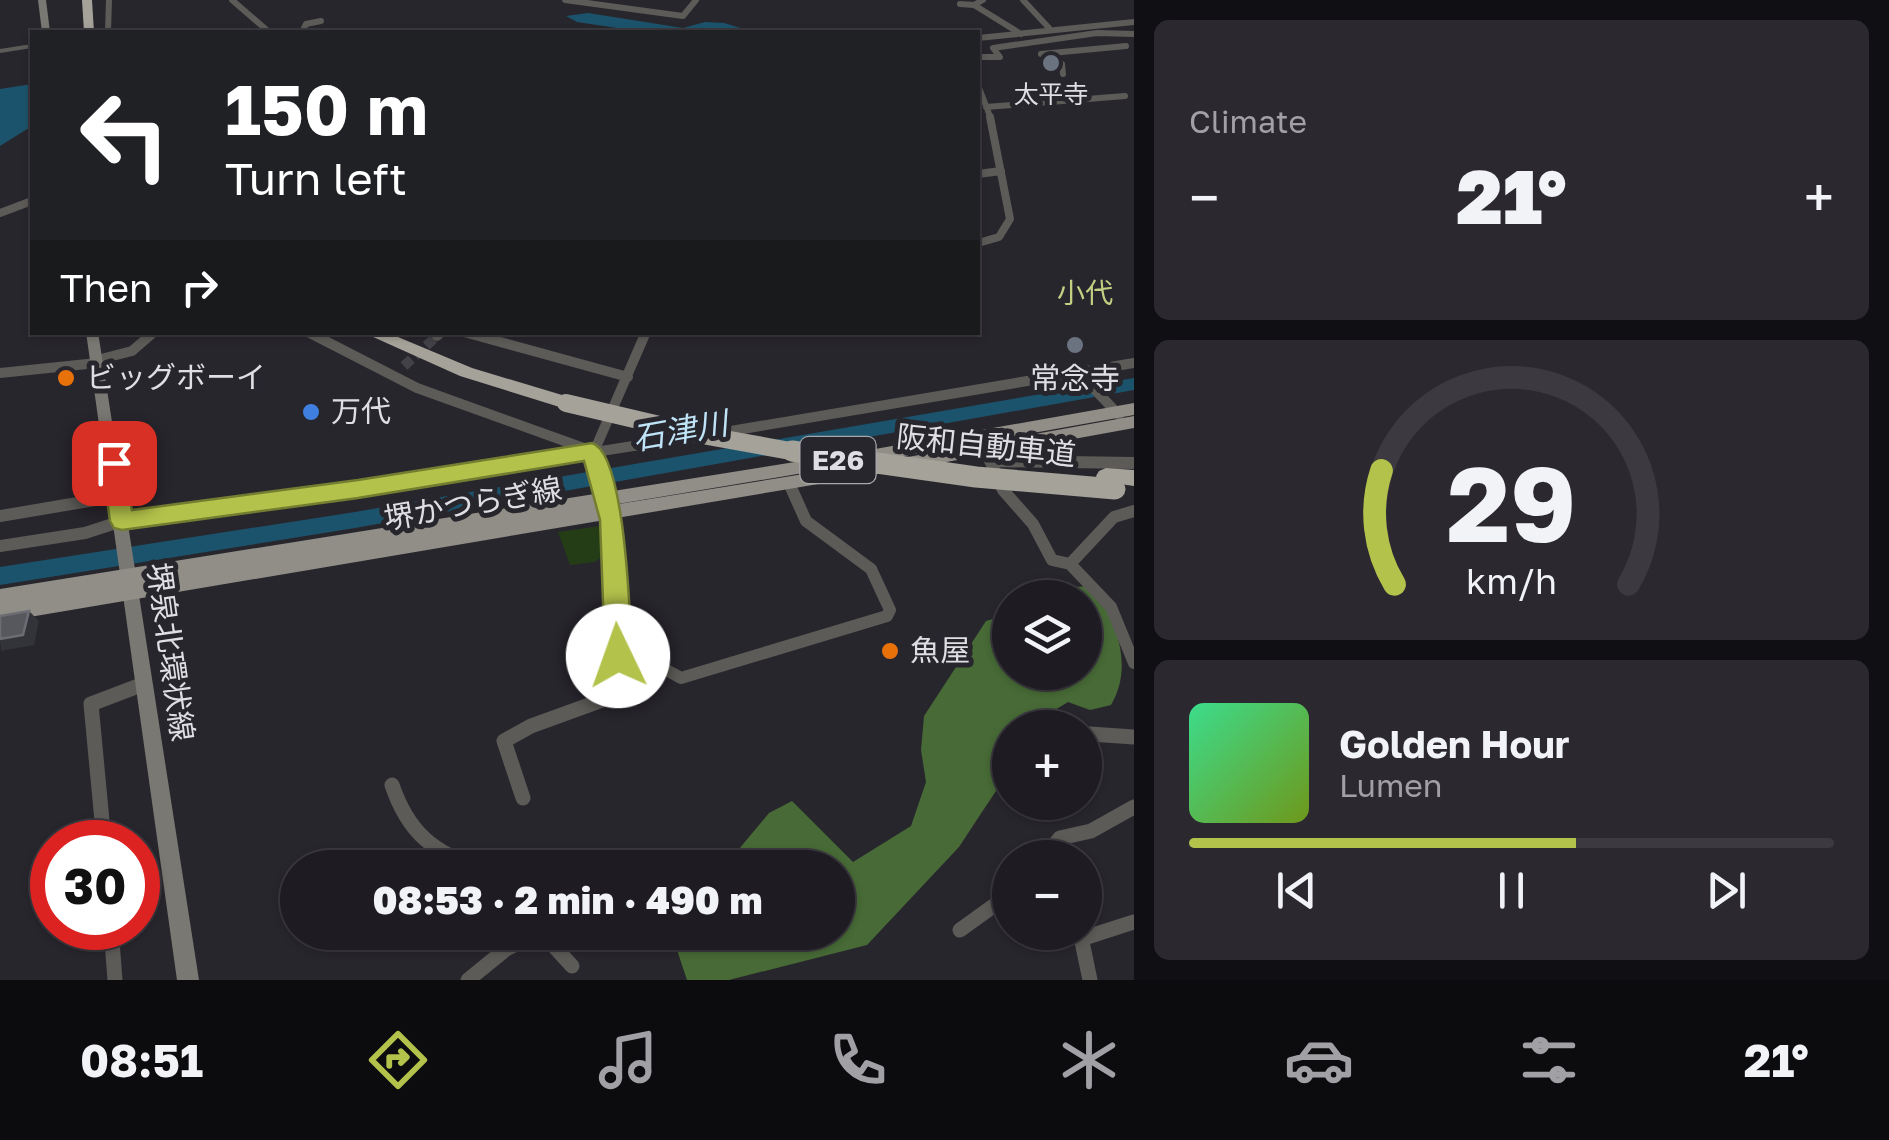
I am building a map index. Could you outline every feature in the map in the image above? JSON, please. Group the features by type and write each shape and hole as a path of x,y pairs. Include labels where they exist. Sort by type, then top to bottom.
{"highway":[{"path":"79,0 79,30"},
{"path":"87,0 89,30"},
{"name":"阪和自動車道","path":"377,335 466,372 773,451 918,471 1118,485 1134,477"},
{"name":"阪和自動車道","path":"404,335 569,398"}],"main road":[{"path":"42,0 46,30"},
{"name":"堺泉北環状線","path":"92,335 188,980"},
{"name":"堺かつらぎ線","path":"606,498 789,482 988,456 1124,414"},
{"name":"堺かつらぎ線","path":"0,597 1124,414"},
{"name":"堺かつらぎ線","path":"0,613 130,576"}],"street":[{"path":"108,30 109,0"},
{"path":"232,0 267,30"},
{"path":"565,0 683,16 696,0"},
{"path":"974,5 984,0"},
{"path":"1023,0 1049,28"},
{"path":"960,4 974,5 1036,43"},
{"path":"303,30 306,24 321,21"},
{"path":"980,38 1134,22"},
{"path":"980,57 1000,56 993,48 1101,33 1134,34"},
{"path":"1025,44 1062,64 1063,74"},
{"path":"0,51 30,46"},
{"path":"1042,54 1130,46"},
{"path":"1062,87 1074,102"},
{"path":"980,90 994,127 1008,227 998,239 980,243"},
{"path":"986,107 1125,96"},
{"path":"980,174 1001,171"},
{"path":"0,214 30,203"},
{"path":"0,373 97,362 132,351 151,335"},
{"path":"314,335 394,376 478,411 569,438 592,451"},
{"path":"475,335 628,377"},
{"path":"645,335 592,451 606,498 618,656 641,656 682,678 887,616 890,610 871,570 806,521 789,482"},
{"path":"0,546 592,451 786,424 1082,376 1134,363"},
{"path":"394,376 404,366"},
{"path":"1082,376 1124,414"},
{"path":"1134,463 988,456 1003,490 1033,524 1052,560 1070,564 1101,589 1113,607 1134,663"},
{"path":"0,516 43,507 69,508 119,496"},
{"path":"1070,564 1114,517 1134,511"},
{"path":"102,820 91,704 144,684"},
{"path":"523,798 504,742 520,729 595,706 622,693"},
{"path":"1102,735 1134,737"},
{"path":"392,786 400,814 436,850"},
{"path":"1058,840 1091,831 1134,808"},
{"path":"960,930 992,907"},
{"path":"1102,930 1134,922"},
{"path":"468,980 506,949 541,932 572,966"},
{"path":"113,950 115,980"},
{"path":"1085,950 1090,980"}],"green space":[{"path":"607,525 608,552 595,562 570,565 558,532"},
{"path":"1102,599 1120,644 1118,690 1111,705 1090,710 1068,702 1055,710 992,710 992,797 959,847 867,945 855,948 855,861 911,826 926,782 921,750 924,716 986,621 992,619 992,690 1102,690"},
{"path":"792,801 841,850 738,850 769,813"},
{"path":"677,950 847,950 729,980 687,980"}],"water":[{"path":"588,13 683,28 705,22 724,23 747,30 605,30 617,28 577,22 566,16"},
{"path":"30,84 30,127 0,146 0,89"}],"building":[{"path":"29,611 23,635 0,639 0,616"}],"waterway":[{"name":"石津川","path":"0,576 355,520 1134,384"}],"tunnel":[{"path":"404,366 437,336"}],"place":[{"name":"太平寺","path":"1051,63"},
{"name":"常念寺","path":"1075,345"},
{"name":"ビッグボーイ","path":"66,378"},
{"name":"万代","path":"311,412"},
{"name":"魚屋","path":"890,651"}],"district":[{"name":"小代","path":"1085,293"}],"route":[{"path":"114,463 122,521 358,489 592,451 612,520 618,656"}]}
